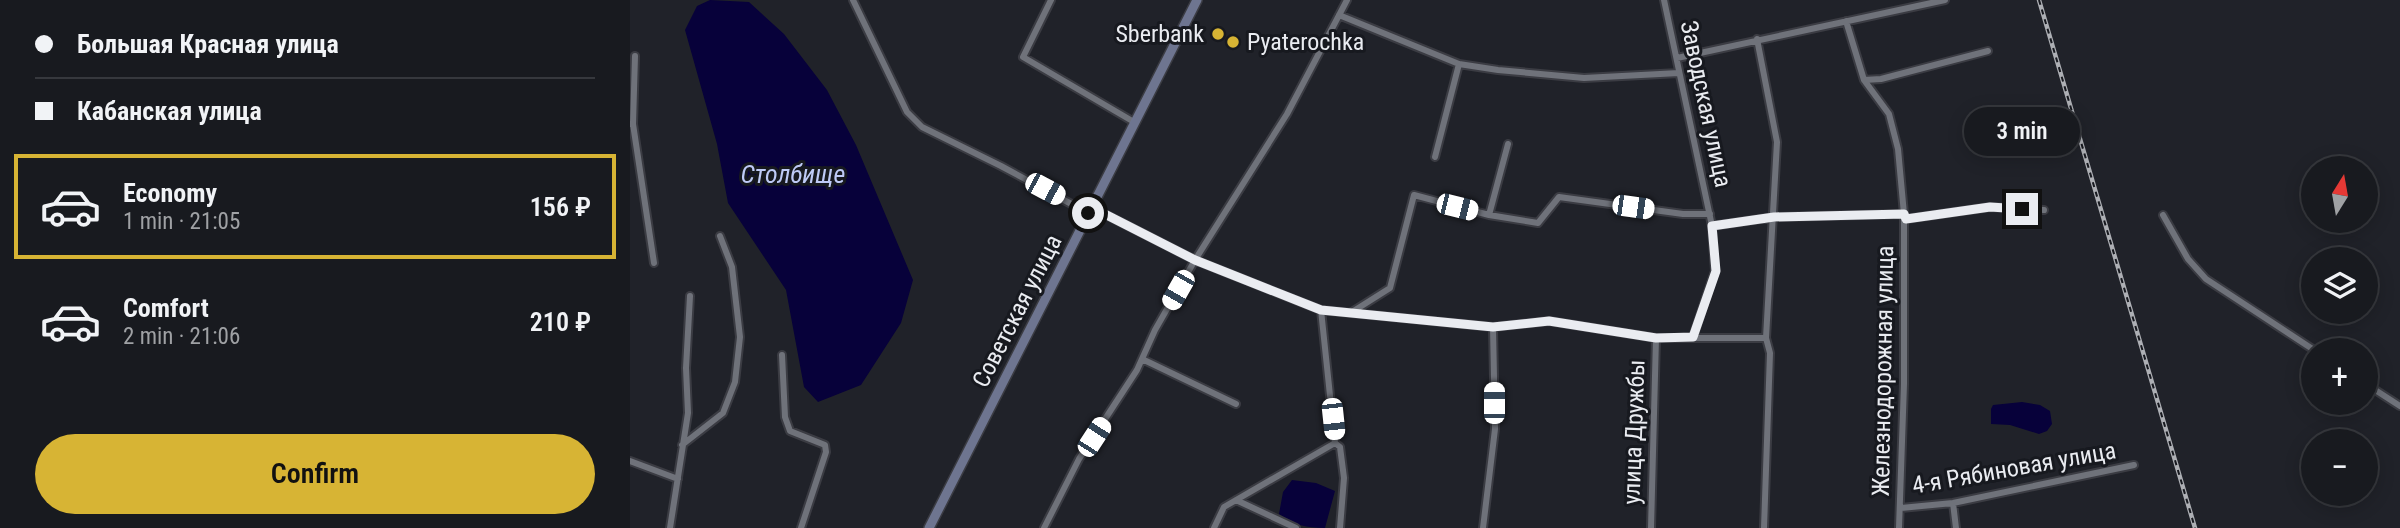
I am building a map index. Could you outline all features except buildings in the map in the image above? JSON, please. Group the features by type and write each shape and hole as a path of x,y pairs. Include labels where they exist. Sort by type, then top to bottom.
{"street":[{"path":"853,0 906,112 922,127 1195,260 1321,310 1493,327 1549,321 1656,338 1766,338"},
{"path":"1051,0 1023,57 1134,122"},
{"name":"Советская улица","path":"929,528 1196,0"},
{"path":"1044,528 1079,459 1142,359 1195,260 1287,114 1347,0"},
{"name":"Заводская улица","path":"1664,0 1710,214 1716,271 1693,337"},
{"path":"1677,58 1945,0"},
{"path":"1339,15 1459,64 1498,71 1584,78 1679,73"},
{"name":"Железнодорожная улица","path":"1846,21 1864,80 1889,114 1898,149 1904,214 1904,384 1899,528"},
{"path":"1757,39 1777,142 1766,338 1770,353 1764,528"},
{"path":"1864,80 1881,79 1988,51"},
{"path":"635,56 631,124 654,263"},
{"path":"1435,157 1459,64"},
{"path":"1489,215 1508,144"},
{"path":"1350,313 1391,288 1414,195 1489,215 1538,223 1559,197 1683,214 1710,214"},
{"path":"1712,226 1774,217 1904,214 1906,219 1990,207 2044,210"},
{"path":"2163,215 2188,259 2206,279 2301,341"},
{"path":"682,445 723,413 735,382 740,337 732,267 720,236"},
{"path":"672,527 688,413 686,368 690,296"},
{"path":"1321,310 1335,443 1340,447 1344,478 1340,528"},
{"path":"1483,528 1495,429 1493,327"},
{"name":"улица Дружбы","path":"1651,528 1656,338"},
{"path":"782,355 785,417 790,431 825,445 826,452 801,528"},
{"path":"1142,359 1236,404"},
{"path":"2378,392 2400,406"},
{"path":"1214,528 1224,507 1335,443"},
{"path":"630,461 678,479"},
{"name":"4-я Рябиновая улица","path":"1901,508 1953,503 2134,465"},
{"path":"1236,500 1296,528"},
{"path":"1953,503 1956,528"}],"water":[{"name":"Столбище","path":"710,0 749,2 784,34 827,90 856,145 913,280 901,323 861,385 818,402 804,387 786,290 728,203 717,144 685,30 697,6"},
{"path":"2022,402 2040,405 2050,411 2052,424 2047,431 2039,434 2010,425 1991,424 1993,405"},
{"path":"1292,480 1316,483 1335,491 1325,528 1301,525 1279,514 1283,492"}],"railway":[{"path":"2039,0 2195,528"}],"place":[{"name":"Sberbank","path":"1218,34"},
{"name":"Pyaterochka","path":"1233,42"}],"route":[{"path":"1088,213 1091,207 1195,260 1321,310 1493,327 1549,321 1656,338 1693,337 1716,271 1712,226 1774,217 1904,214 1906,219 1990,207 2022,209"}]}
